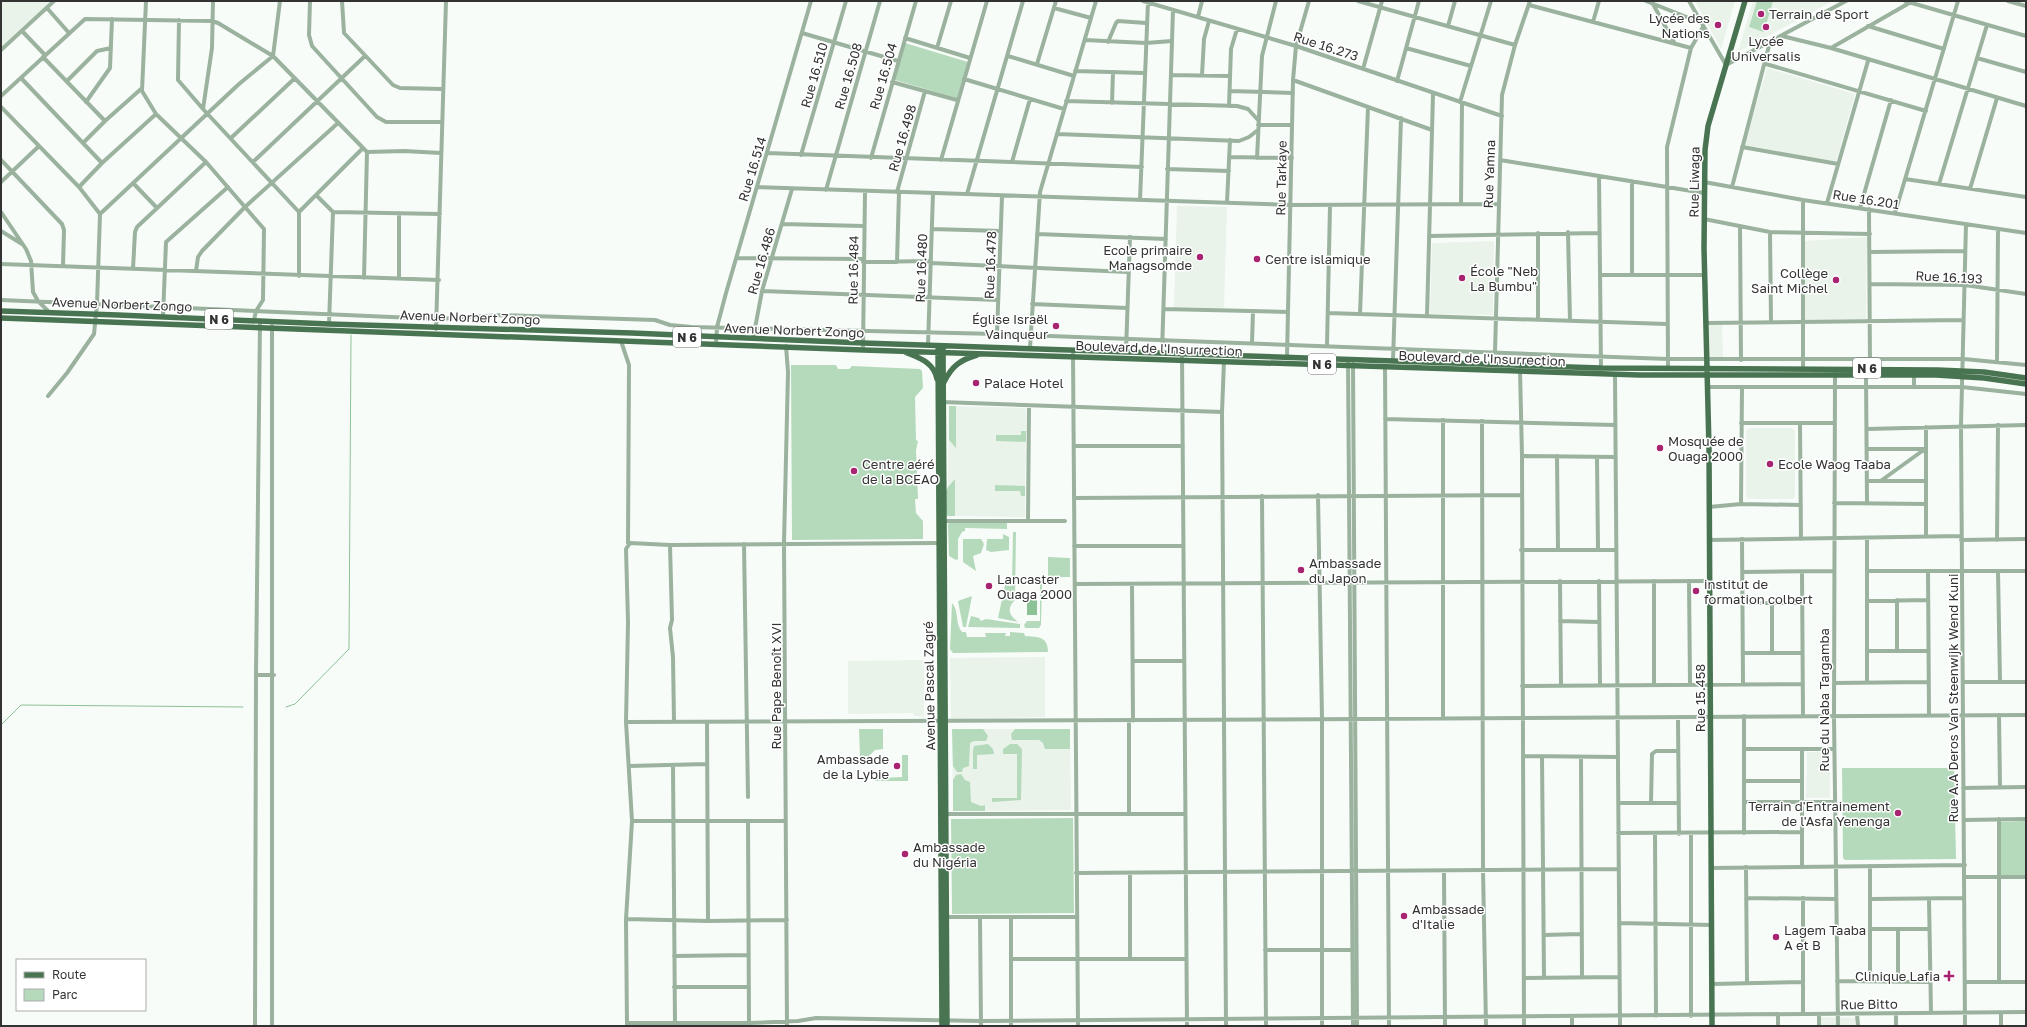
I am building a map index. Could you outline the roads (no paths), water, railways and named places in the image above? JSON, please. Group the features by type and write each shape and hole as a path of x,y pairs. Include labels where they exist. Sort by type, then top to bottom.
{"main road":[{"name":"Rue Liwaga","path":"1707,373 1704,219 1706,138 1745,1"},
{"name":"Avenue Norbert Zongo","path":"1,312 164,316 329,324 415,326 436,331 621,341 716,341 753,339 941,345"},
{"name":"Avenue Norbert Zongo","path":"1,318 260,328 625,333 786,346 940,352"},
{"name":"Boulevard de l'Insurrection","path":"941,345 1030,348 1073,353 1286,357 1520,364 1601,368 1668,369 1707,373 1870,368 2026,378"},
{"name":"Avenue Pascal Zagré","path":"941,345 945,1023"},
{"path":"902,350 930,365 941,386"},
{"name":"Boulevard de l'Insurrection","path":"940,352 984,354 1126,351 1162,352 1224,361 1615,374 1963,374 2026,384"},
{"path":"941,386 951,369 958,362 984,354"},
{"name":"Rue 15.458","path":"1707,373 1710,540 1712,1026"},
{"name":"Avenue Pascal Zagré","path":"942,521 939,543 943,721"}],"street":[{"path":"1,50 54,1"},
{"path":"146,1 141,89 156,114 206,162 264,229 263,300 256,311 260,328 256,675 255,1026"},
{"path":"203,109 212,48 213,1"},
{"path":"100,214 134,184 181,137 239,84 273,56 280,1"},
{"path":"310,1 311,44 377,117 386,122 442,122"},
{"path":"342,1 343,32 396,87 443,89"},
{"path":"436,331 439,280 446,1"},
{"name":"Rue 16.514","path":"716,341 717,326 736,258 811,1"},
{"name":"Rue 16.510","path":"801,155 846,1"},
{"name":"Rue 16.508","path":"826,190 880,1"},
{"name":"Rue 16.504","path":"871,158 916,1"},
{"path":"937,48 951,1"},
{"path":"940,160 987,1"},
{"path":"967,194 1023,1"},
{"path":"1037,64 1056,1"},
{"path":"1030,348 1040,196 1066,101 1096,1"},
{"name":"Rue 16.273","path":"1143,1 1296,46 1433,94 1502,116"},
{"path":"1198,17 1202,1"},
{"path":"1257,158 1262,56 1274,1"},
{"name":"Rue Tarkaye","path":"1286,357 1293,80 1296,46 1309,1"},
{"path":"1358,1 1414,18 1515,45"},
{"path":"1363,69 1382,1"},
{"path":"1397,81 1419,1"},
{"path":"1448,26 1455,1"},
{"path":"1462,204 1461,102 1491,1"},
{"path":"1593,22 1599,1"},
{"path":"1646,1 1652,2 1700,22"},
{"path":"1689,1 1726,65 1846,1"},
{"path":"1905,1 1987,26 2026,36"},
{"path":"1895,213 1958,1"},
{"path":"2008,1 2026,6"},
{"path":"1140,200 1148,2"},
{"path":"1652,2 1675,44"},
{"path":"1831,48 1911,2"},
{"path":"1530,3 1593,22 1692,48"},
{"name":"Rue Yamna","path":"1495,352 1498,204 1504,88 1515,45 1530,3"},
{"path":"47,8 69,33"},
{"path":"1054,8 1091,18"},
{"path":"1162,352 1173,10"},
{"path":"1,96 85,18 212,21 273,56 367,152 364,278"},
{"path":"86,102 110,70 112,19"},
{"path":"179,20 178,80 207,114 299,212 299,276"},
{"path":"1202,75 1203,41 1209,20"},
{"path":"1108,42 1118,21 1146,23"},
{"path":"1868,26 1944,49"},
{"path":"1939,184 1987,26"},
{"path":"1668,369 1667,147 1692,48 1703,27"},
{"path":"1229,106 1231,49 1236,29"},
{"path":"22,31 105,121"},
{"path":"802,33 898,61"},
{"path":"1782,36 1831,48 1868,61 2026,106"},
{"path":"905,38 970,58"},
{"path":"1084,40 1146,43 1172,41"},
{"path":"1732,186 1766,64 1770,42"},
{"path":"67,81 97,50 111,48"},
{"path":"1406,48 1471,66"},
{"path":"253,162 365,56"},
{"path":"1008,56 1074,76"},
{"path":"1977,58 2026,72"},
{"path":"1827,203 1868,61"},
{"path":"1766,64 1926,111"},
{"path":"1075,71 1144,73"},
{"path":"1112,102 1113,72"},
{"path":"1171,75 1230,76"},
{"path":"21,78 102,163"},
{"path":"231,138 295,78"},
{"path":"964,79 1064,109"},
{"path":"1293,80 1432,130"},
{"path":"892,82 957,100"},
{"path":"83,143 141,89"},
{"name":"Rue 16.498","path":"897,262 898,192 925,91"},
{"path":"1230,91 1293,93"},
{"path":"1427,316 1433,94"},
{"path":"1970,189 1997,98"},
{"path":"1012,162 1030,99"},
{"path":"1860,208 1891,100"},
{"path":"1066,101 1229,106 1248,109 1258,125"},
{"path":"1360,314 1368,106"},
{"path":"1,107 79,188 100,214 97,268 97,315 94,334 91,341 48,396"},
{"path":"79,188 102,163 156,114"},
{"path":"1393,360 1401,118"},
{"path":"196,271 198,257 202,251 245,207 338,123"},
{"path":"1057,134 1242,140 1258,125 1292,125"},
{"path":"1227,202 1230,140"},
{"path":"1,182 38,147"},
{"path":"1742,147 1838,164"},
{"path":"299,212 363,148"},
{"path":"367,152 404,151 441,153"},
{"path":"767,153 1142,167"},
{"path":"1230,157 1292,158"},
{"path":"1,160 64,227 63,266"},
{"path":"1500,160 1704,193"},
{"path":"133,269 135,230 206,162"},
{"path":"1167,169 1229,171"},
{"path":"1599,176 1601,368"},
{"path":"1905,179 2026,197"},
{"path":"1632,181 1632,274"},
{"name":"Rue 16.201","path":"1704,182 1803,200 2026,233"},
{"path":"134,184 157,208"},
{"path":"164,316 167,240 228,187"},
{"path":"757,187 1330,206 1498,204"},
{"name":"Rue 16.486","path":"753,339 762,291 792,188"},
{"name":"Rue 16.484","path":"863,350 862,295 865,191"},
{"name":"Rue 16.480","path":"928,345 933,193"},
{"path":"316,195 333,212 440,214"},
{"name":"Rue 16.478","path":"997,334 1002,196"},
{"path":"1803,200 1803,369"},
{"path":"1326,346 1330,206"},
{"path":"1869,209 1870,368"},
{"path":"1,212 24,245 31,264 31,286 38,301 50,313"},
{"path":"329,324 333,212"},
{"path":"399,213 399,278"},
{"path":"1704,219 1770,232 1802,234 1870,234"},
{"path":"782,224 864,226"},
{"name":"Rue A.A Deros Van Steenwijk Wend Kuni","path":"1965,1026 1961,425 1964,359 1963,320 1966,224"},
{"path":"1740,226 1742,360"},
{"path":"932,229 1001,231"},
{"path":"1997,362 1998,229"},
{"path":"1,231 24,245"},
{"path":"1568,232 1570,322"},
{"path":"1770,232 1771,322"},
{"path":"1429,236 1498,233 1599,233"},
{"path":"1538,233 1538,320"},
{"path":"1037,234 1166,238"},
{"path":"1126,351 1130,237"},
{"path":"1870,252 1965,251"},
{"path":"736,258 931,262 1128,272"},
{"path":"1,264 439,280"},
{"path":"1601,275 1705,275"},
{"name":"Rue 16.193","path":"1870,284 1965,285 2026,294"},
{"path":"762,291 998,300"},
{"path":"1,300 437,319 503,315 633,319 655,320 678,326 997,334 1668,359 1964,359 2026,365"},
{"path":"1032,304 1127,308"},
{"path":"1164,309 1288,312"},
{"path":"1252,343 1253,311"},
{"path":"1328,313 1668,324"},
{"path":"415,318 415,326"},
{"path":"1706,323 1963,320"},
{"path":"272,321 274,675 272,1026"},
{"path":"621,341 628,365 628,543 630,543"},
{"name":"Rue Pape Benoît XVI","path":"786,346 788,372 784,543 787,1024"},
{"path":"1073,353 1078,1026"},
{"path":"1182,356 1183,661 1187,1026"},
{"path":"1351,359 1352,495 1355,584 1355,1017 1353,1026"},
{"path":"1224,361 1222,412 1222,496 1225,720 1226,1026"},
{"path":"1520,364 1522,456 1521,582 1524,1026"},
{"path":"1385,366 1389,1026"},
{"path":"1615,374 1616,550 1619,685 1618,869 1620,1026"},
{"name":"Rue du Naba Targamba","path":"1835,374 1834,749 1838,1026"},
{"path":"1866,374 1867,503"},
{"path":"1914,375 1914,386"},
{"path":"1708,387 1962,387 2026,394"},
{"path":"1741,504 1742,388"},
{"path":"941,402 1222,412"},
{"path":"1028,521 1029,406"},
{"path":"1385,419 1521,421 1615,425"},
{"path":"1443,420 1443,718"},
{"path":"1482,421 1483,870 1486,1026"},
{"path":"1741,423 1835,423"},
{"path":"1800,423 1801,539"},
{"path":"1867,429 1961,425 2026,425"},
{"path":"1997,540 1998,425"},
{"path":"1926,427 1926,536"},
{"path":"1074,446 1183,446"},
{"path":"1867,449 1925,449"},
{"path":"1881,481 1925,449"},
{"path":"1522,456 1615,457"},
{"path":"1557,456 1558,550"},
{"path":"1597,458 1598,550"},
{"path":"1867,482 1925,481"},
{"path":"1318,495 1322,719 1322,1026"},
{"path":"1074,498 1318,495 1521,495"},
{"path":"1352,495 1350,584 1354,719"},
{"path":"1262,496 1266,1026"},
{"path":"1834,503 1926,504"},
{"path":"1709,507 1741,504 1801,505"},
{"path":"942,521 1065,521"},
{"path":"1710,540 1834,539 1926,536 1997,540 2026,539"},
{"path":"1867,683 1868,538"},
{"path":"1742,539 1743,684"},
{"path":"630,543 670,545 939,543"},
{"path":"627,1024 626,919 632,821 626,722 628,622 626,549 630,543"},
{"path":"744,544 748,797"},
{"path":"670,545 672,620 670,628 673,657 674,722"},
{"path":"1074,546 1183,546"},
{"path":"1521,550 1616,550"},
{"path":"1743,572 1834,571"},
{"path":"1868,571 2026,571"},
{"path":"1928,571 1927,682 1929,716"},
{"path":"1998,571 2000,682"},
{"path":"1802,572 1803,716"},
{"path":"1075,584 1223,585 1263,583 1355,584 1560,581 1710,581"},
{"path":"1560,581 1561,686"},
{"path":"1599,581 1600,685"},
{"path":"1654,581 1654,684"},
{"path":"1690,581 1690,684"},
{"path":"1129,814 1133,661 1132,584"},
{"path":"1897,600 1897,651"},
{"path":"1868,601 1928,600"},
{"path":"1743,603 1802,603"},
{"path":"1772,603 1772,652"},
{"path":"1560,621 1599,622"},
{"path":"1868,651 1928,651"},
{"path":"1743,653 1802,653"},
{"path":"1133,661 1183,661"},
{"path":"256,675 274,675"},
{"path":"1834,683 1927,682"},
{"path":"1963,682 2026,682"},
{"path":"1522,686 1802,684"},
{"path":"2000,715 2000,787"},
{"path":"626,722 1076,722 1387,718 2026,715"},
{"path":"1678,716 1679,834"},
{"path":"1744,716 1744,833"},
{"path":"707,722 708,921"},
{"path":"1744,749 1834,749"},
{"path":"1802,749 1802,867"},
{"path":"1651,804 1652,754 1656,751 1678,751"},
{"path":"1523,756 1618,757"},
{"path":"1542,756 1544,977"},
{"path":"1581,757 1580,870 1582,978"},
{"path":"629,766 707,764"},
{"path":"673,765 675,1025"},
{"path":"1744,781 1802,781"},
{"path":"1963,788 2026,787"},
{"path":"1744,802 1835,802"},
{"path":"1618,803 1679,803"},
{"path":"944,814 1185,814"},
{"path":"1964,820 2026,819"},
{"path":"1999,982 2000,820"},
{"path":"632,821 786,821"},
{"path":"748,821 748,1024"},
{"path":"1618,833 1679,834 1802,832"},
{"path":"1691,833 1691,1016"},
{"path":"1655,834 1656,1016"},
{"path":"1711,868 1965,865"},
{"path":"1870,866 1870,980"},
{"path":"1746,867 1747,982"},
{"path":"1076,873 1618,869"},
{"path":"1354,871 1352,950 1355,1017 1357,1026"},
{"path":"1444,871 1445,1026"},
{"path":"1130,872 1130,960"},
{"path":"1965,877 2026,877"},
{"path":"1746,898 1836,899"},
{"path":"1803,898 1803,1014"},
{"path":"1871,899 1964,898"},
{"path":"1930,899 1930,1013"},
{"path":"1011,917 1011,1024"},
{"path":"944,918 1077,917"},
{"path":"980,918 981,1024"},
{"path":"626,919 708,921 786,920"},
{"path":"1619,923 1712,924"},
{"path":"1871,929 1929,929"},
{"path":"1898,929 1898,981"},
{"path":"1544,935 1581,934"},
{"path":"1265,950 1352,950"},
{"path":"674,956 748,955"},
{"path":"1011,959 1186,959"},
{"path":"1524,978 1619,977"},
{"path":"1837,981 1870,980 1930,982"},
{"path":"1712,984 1747,982 1803,982"},
{"path":"1965,982 2026,982"},
{"path":"674,987 748,987"},
{"name":"Rue Bitto","path":"627,1024 787,1024 816,1018 1011,1024 1226,1018 1691,1016 2026,1012"},
{"path":"2001,1013 2001,1026"},
{"path":"1819,1014 1819,1026"},
{"path":"1857,1014 1858,1026"},
{"path":"1896,1014 1896,1026"},
{"path":"1778,1015 1778,1026"},
{"path":"1572,1016 1572,1026"},
{"path":"1130,1020 1130,1026"}],"waterway":[{"path":"286,707 295,704 349,649 351,335"},
{"path":"1,725 21,705 243,707"}],"place":[{"name":"Terrain de Sport","path":"1761,14"},
{"name":"Lycée des Nations","path":"1718,25"},
{"name":"Lycée Universalis","path":"1766,27"},
{"name":"Ecole primaire Managsomde","path":"1200,257"},
{"name":"Centre islamique","path":"1257,259"},
{"name":"École \"Neb La Bumbu\"","path":"1462,278"},
{"name":"Collège Saint Michel","path":"1836,280"},
{"name":"Église Israël Vainqueur","path":"1056,326"},
{"name":"Palace Hotel","path":"976,383"},
{"name":"Mosquée de Ouaga 2000","path":"1660,448"},
{"name":"Ecole Waog Taaba","path":"1770,464"},
{"name":"Centre aéré de la BCEAO","path":"854,471"},
{"name":"Ambassade du Japon","path":"1301,570"},
{"name":"Lancaster Ouaga 2000","path":"989,586"},
{"name":"institut de formation colbert","path":"1696,591"},
{"name":"Ambassade de la Lybie","path":"897,766"},
{"name":"Terrain d'Entrainement de l'Asfa Yenenga","path":"1898,813"},
{"name":"Ambassade du Nigéria","path":"905,854"},
{"name":"Ambassade d'Italie","path":"1404,916"},
{"name":"Lagem Taaba A et B","path":"1776,937"},
{"name":"Clinique Lafia","path":"1949,976"}]}
